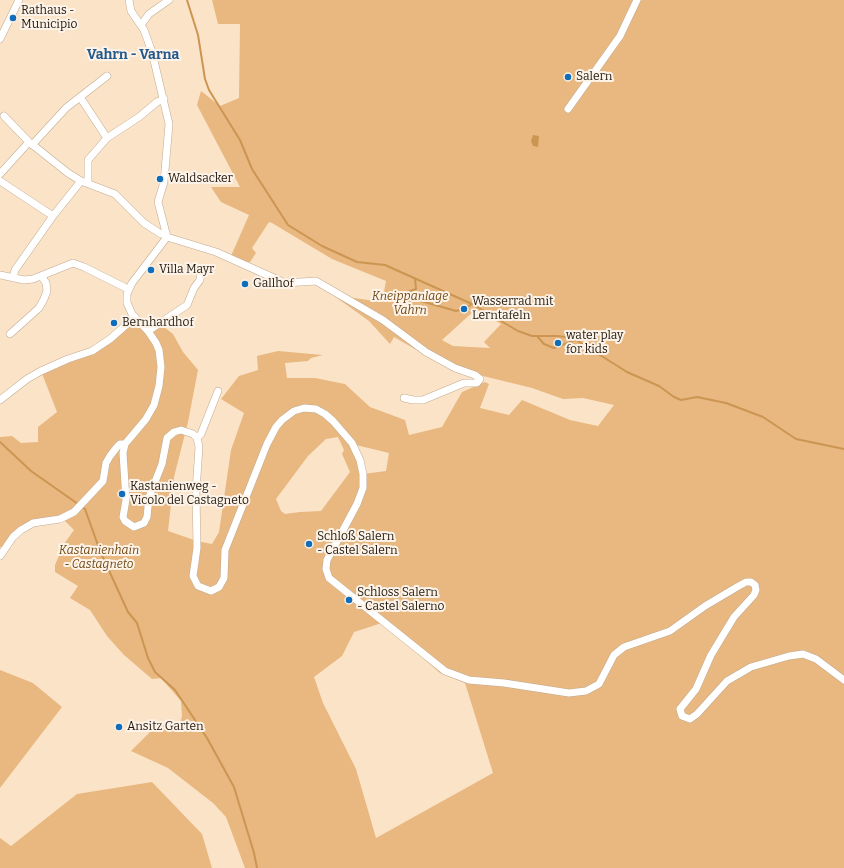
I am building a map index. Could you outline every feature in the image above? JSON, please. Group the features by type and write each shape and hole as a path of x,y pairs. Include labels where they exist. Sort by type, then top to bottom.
{"street":[{"path":"0,38 19,0"},
{"path":"129,0 131,10 141,25 152,52 164,99 169,133 164,182 158,202 167,235"},
{"path":"141,25 149,14 169,0"},
{"path":"568,109 611,49 636,4"},
{"path":"0,174 10,161 14,160 66,108 107,76"},
{"path":"80,97 107,138"},
{"path":"12,278 15,270 53,216 85,182 88,160 107,138 139,117 157,102 164,99"},
{"path":"4,116 52,162 85,182 115,194 144,223 161,234 216,252 285,283 316,281 383,320 426,352 455,368 475,375 480,379 477,383 464,383 423,400 404,398"},
{"path":"0,181 53,216"},
{"path":"167,235 128,289 127,302 135,317 148,331 156,343 160,358 157,396 146,419 125,444 123,453 126,500 123,517 125,521 134,527 144,523 147,517 149,497 162,464 167,438 174,432 181,430 189,431 197,438 199,447 196,490 197,548 193,576 198,586 211,591 219,586 224,578 225,550 267,444 276,427 282,420 294,411 304,408 316,409 333,420 352,443 360,460 363,474 362,488 358,504 327,560 326,569 330,578 445,671 469,680 578,693 593,688 604,676 618,650 631,644 670,632 705,606 746,582 751,582 755,585 756,590 754,595 734,617 711,655 696,689 680,709 682,716 690,719 697,714 727,681 750,667 789,656 803,654 816,659 844,680"},
{"path":"0,275 24,280 42,277 73,263 128,289"},
{"path":"148,331 187,305 194,288 200,280 201,272"},
{"path":"10,334 39,308 47,291 46,283 42,277"},
{"path":"0,400 27,379 41,371 68,358 92,351 135,317"},
{"path":"197,438 201,434 218,390"},
{"path":"0,556 13,537 21,530 42,520 60,519 68,516 76,509 103,481 106,463 120,444 125,444"}],"green space":[{"path":"212,0 844,0 844,868 245,868 226,817 213,803 168,768 131,751 153,729 172,721 179,728 182,716 181,701 161,678 152,679 124,655 107,636 90,610 70,598 78,586 55,572 55,565 64,544 74,530 61,517 41,518 32,521 11,536 1,548 0,546 0,437 12,436 21,443 38,442 38,427 57,412 41,371 92,351 135,317 148,331 164,327 173,334 183,352 198,370 188,422 174,477 168,531 197,541 212,544 219,532 231,450 244,413 221,399 239,376 258,370 257,356 278,351 323,355 311,358 308,361 285,363 287,378 315,378 345,384 370,407 405,420 409,435 442,427 462,392 485,382 489,384 480,408 509,415 522,400 570,420 598,426 614,405 583,398 563,399 532,388 483,376 436,361 394,337 390,344 369,321 333,295 382,302 386,281 332,259 272,223 269,222 252,248 256,253 250,262 246,263 231,256 249,215 221,202 211,187 240,187 197,105 201,91 220,106 239,98 240,24 218,24","holes":["476,309 501,324 484,342 490,348 453,346 442,340","338,437 344,450 342,454 350,472 321,511 285,514 281,511 276,499 308,456 326,439","352,444 389,453 386,471 363,474","382,623 440,673 465,683 493,773 376,838 356,769 323,703 314,677 342,656 354,632"]},
{"path":"0,670 33,683 62,707 0,788"},
{"path":"152,782 202,834 212,868 0,868 0,838 11,846 77,794"}],"shaded area":[{"path":"533,135 539,136 538,147 533,146 531,141"}],"waterway":[{"path":"187,0 198,35 205,79 209,90 240,140 252,169 288,225 322,246 357,262 385,265 472,304 518,331 532,336 557,336 573,338 627,372 659,386 674,397 681,400 697,397 726,403 763,417 796,439 844,449"},
{"path":"407,294 407,292 416,289 415,279"},
{"path":"414,299 456,311 464,309 472,304"},
{"path":"537,336 544,344 554,348 575,340"},
{"path":"0,442 31,471 78,504"},
{"path":"82,507 85,509 100,551 128,612 137,623 148,658 155,672 175,690 207,738 234,787 254,853 257,868"}],"place":[{"name":"Rathaus - Municipio","path":"13,18"},
{"name":"Salern","path":"568,77"},
{"name":"Waldsacker","path":"160,179"},
{"name":"Villa Mayr","path":"151,270"},
{"name":"Gallhof","path":"245,284"},
{"name":"Wasserrad mit Lerntafeln","path":"464,309"},
{"name":"Bernhardhof","path":"114,323"},
{"name":"water play for kids","path":"558,343"},
{"name":"Kastanienweg - Vicolo del Castagneto","path":"122,494"},
{"name":"Schloß Salern - Castel Salern","path":"309,544"},
{"name":"Schloss Salern - Castel Salerno","path":"349,600"},
{"name":"Ansitz Garten","path":"119,727"}],"district":[{"name":"Vahrn - Varna","path":"133,55"}],"park label":[{"name":"Kneippanlage Vahrn","path":"410,304"},
{"name":"Kastanienhain - Castagneto","path":"99,558"}]}
